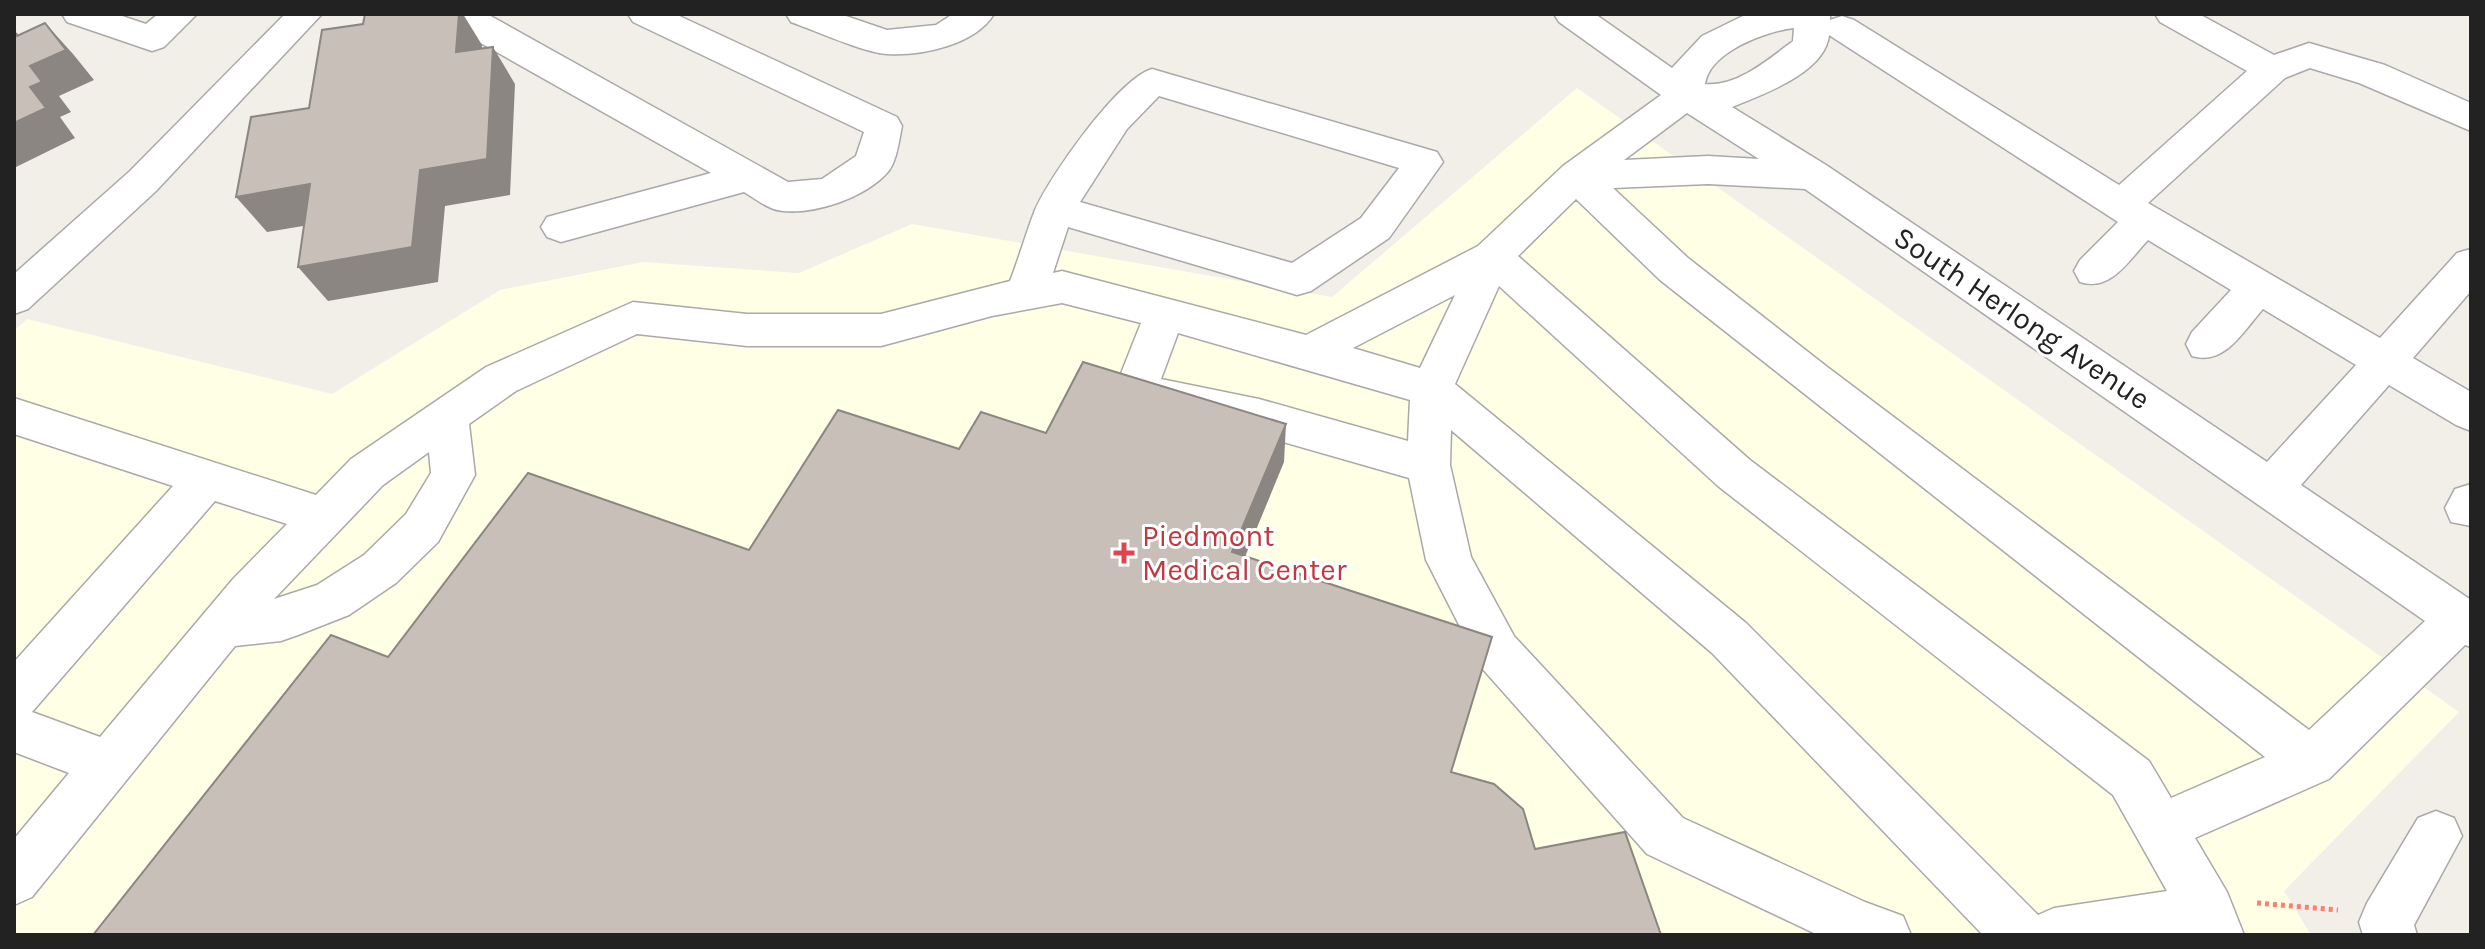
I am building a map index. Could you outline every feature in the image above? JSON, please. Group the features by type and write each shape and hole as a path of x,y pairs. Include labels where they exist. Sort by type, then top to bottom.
{"street":[{"path":"79,14 152,39 180,14"},
{"path":"14,298 143,181 305,14"},
{"path":"463,14 489,33 783,197 831,192 873,164 884,126 645,14"},
{"path":"803,14 886,42 945,36 977,14"},
{"name":"South Herlong Avenue","path":"1571,14 1686,95 1813,175 2466,622"},
{"path":"2172,14 2272,69"},
{"path":"1686,95 1689,70 1714,45 1766,19 1832,18 2133,212 2471,413"},
{"path":"1309,352 1492,257 1576,176 1686,95 1718,98 1772,76 1810,46 1832,18"},
{"path":"2094,271 2133,212 2272,69 2309,55 2372,74 2471,118"},
{"path":"1026,294 1055,209 1114,120 1152,82 1424,162 1375,228 1297,280 1055,209"},
{"path":"1576,176 1708,170 1813,175"},
{"path":"1576,176 1674,269 2311,762"},
{"path":"561,227 749,177"},
{"path":"1492,257 1432,389 1428,465 1449,560 1497,651 1665,836 1800,915 1884,935"},
{"path":"1492,257 1734,473 2131,778 2212,923 2054,935"},
{"path":"2271,489 2386,360 2465,280"},
{"path":"14,879 249,594 323,517 367,472 501,379 633,318 747,330 881,330 1062,287 1309,352 1432,389 1729,638 2020,935"},
{"path":"2207,344 2258,287"},
{"path":"1165,313 1135,391 1259,417 1428,465"},
{"path":"14,416 323,517"},
{"path":"222,626 281,620 333,600 380,569 422,528 453,475 447,416"},
{"path":"14,697 207,479"},
{"path":"2160,828 2311,762 2466,622"},
{"path":"14,729 109,764"},
{"path":"2388,928 2436,836"}],"path":[{"path":"2212,923 2251,903 2334,908 2388,928"}],"shaded area":[{"name":"Piedmont Medical Center","path":"1577,88 2459,712 2284,891 2311,935 14,935 14,331 27,319 332,394 500,290 643,262 799,273 912,224 1332,297"}],"building":[{"path":"365,14 459,14 456,52 493,47 487,159 420,170 412,247 298,267 310,184 236,197 251,117 309,108 322,30 363,24"},
{"path":"45,23 66,50 30,66 42,82 30,87 46,108 14,123 14,32 17,36"},
{"path":"1083,362 1286,424 1232,552 1492,637 1451,772 1494,784 1523,809 1535,849 1625,832 1661,935 93,935 331,635 388,657 528,473 749,550 838,410 959,449 981,412 1046,433"}],"place":[{"name":"Piedmont Medical Center","path":"1124,553"}]}
